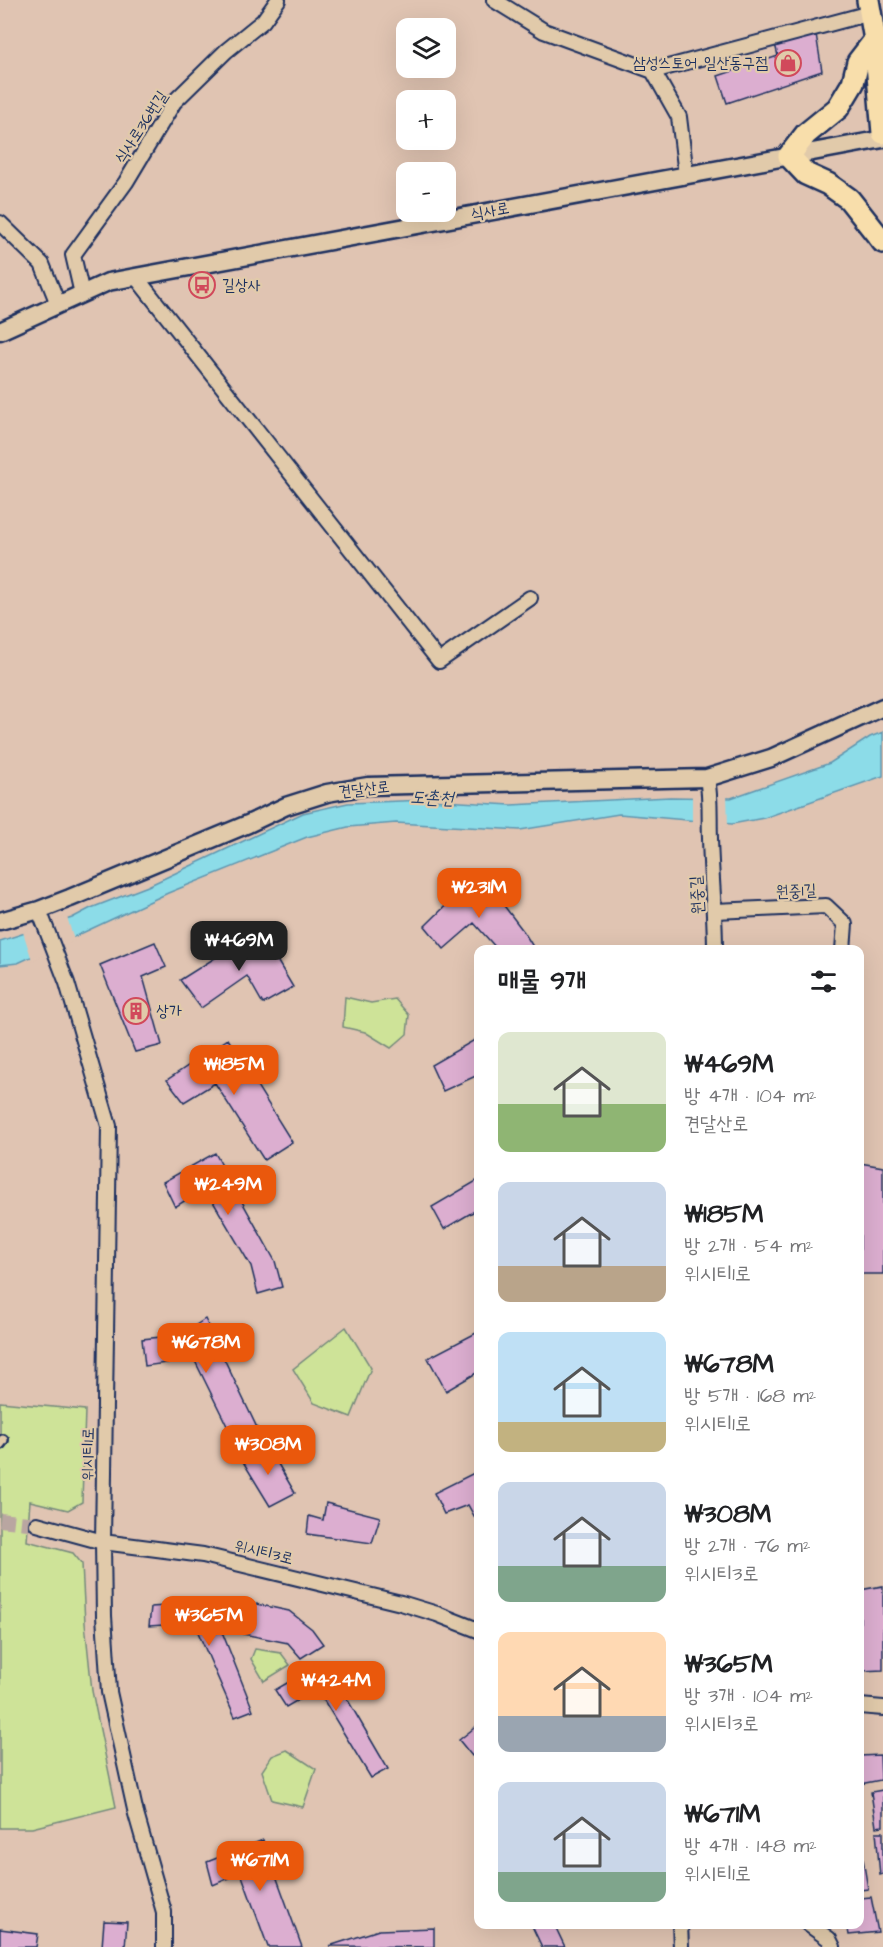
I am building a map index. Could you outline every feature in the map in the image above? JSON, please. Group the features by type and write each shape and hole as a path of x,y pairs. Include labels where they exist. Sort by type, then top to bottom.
{"main road":[{"path":"869,6 875,40 883,133"},
{"path":"875,40 858,62 853,83 838,108 806,134 789,156 806,174 828,183 849,199 883,242"}],"street":[{"name":"식사로36번길","path":"82,294 73,255 126,182 174,102 226,51 263,21 278,0"},
{"path":"494,0 544,31 653,71 869,6"},
{"path":"653,71 679,117 686,175"},
{"name":"식사로","path":"0,331 108,282 883,139"},
{"path":"0,223 42,264 58,304"},
{"path":"136,277 439,661 530,598"},
{"name":"견달산로","path":"0,921 41,915 286,807 327,793 348,788 519,782 708,784 883,707"},
{"name":"원중길","path":"708,784 715,945"},
{"name":"원중1길","path":"715,911 826,906 845,924 843,945"},
{"name":"위시티1로","path":"41,915 60,962 109,1126 103,1542 104,1616 109,1692 136,1814 164,1912 164,1947"},
{"name":"위시티3로","path":"37,1524 103,1542 203,1555 401,1603 474,1628"},
{"path":"864,1706 883,1708"},
{"path":"680,1929 681,1947"},
{"path":"815,1929 829,1939 833,1947"}],"green space":[{"path":"345,997 371,1003 395,999 409,1015 407,1034 391,1048 365,1032 343,1027"},
{"path":"346,1327 371,1368 351,1417 314,1403 293,1369"},
{"path":"0,1402 85,1410 82,1502 68,1510 30,1501 27,1541 73,1553 82,1564 92,1691 116,1807 32,1828 0,1828"},
{"path":"255,1649 281,1653 290,1665 264,1681 251,1659"},
{"path":"287,1750 316,1769 303,1807 272,1800 262,1771 272,1756"}],"water":[{"path":"883,732 883,776 764,818 732,824 619,814 520,830 396,823 348,827 307,837 168,893 18,963 0,965 0,941 72,918 91,908 148,886 303,813 348,803 428,800 511,805 670,797 731,798 830,763 870,737"}],"pier":[{"path":"692,794 727,794 728,827 692,824"},
{"path":"67,917 74,940 32,960 23,932"}],"building":[{"name":"삼성스토어 일산동구점","path":"816,34 822,71 727,103 718,76 778,56 775,44"},
{"path":"479,873 532,945 494,945 474,923 444,949 425,926"},
{"path":"243,930 271,950 293,987 263,1004 247,976 201,1008 180,980 223,953"},
{"name":"상가","path":"155,942 166,967 143,977 162,1045 135,1052 100,965"},
{"path":"228,1039 292,1142 264,1160 215,1083 184,1102 167,1080"},
{"path":"474,1040 474,1077 443,1091 431,1065"},
{"path":"215,1153 275,1261 282,1287 258,1294 251,1266 205,1188 175,1207 163,1182"},
{"path":"864,1164 883,1167 883,1274 864,1274"},
{"path":"474,1182 474,1211 444,1229 432,1207"},
{"path":"205,1319 260,1434 237,1446 194,1359 145,1366 142,1339 181,1335"},
{"path":"474,1334 474,1374 446,1391 428,1358"},
{"path":"267,1445 295,1493 270,1506 242,1460"},
{"path":"474,1473 474,1516 468,1505 444,1514 434,1493"},
{"path":"326,1503 380,1517 372,1543 307,1534 309,1516 323,1520"},
{"path":"883,1586 883,1670 864,1671 864,1589"},
{"path":"247,1602 289,1611 312,1629 323,1644 301,1658 288,1643 243,1634"},
{"path":"213,1603 217,1619 253,1710 235,1717 194,1623 149,1626 151,1607"},
{"path":"325,1661 388,1769 371,1778 317,1689 286,1707 275,1690"},
{"path":"474,1728 474,1754 472,1756 459,1740"},
{"path":"880,1755 881,1780 864,1783 864,1756"},
{"path":"883,1790 883,1826 876,1827 871,1792"},
{"path":"876,1832 883,1832 883,1874 880,1875"},
{"path":"263,1840 302,1947 268,1947 241,1873 213,1885 207,1862"},
{"path":"864,1865 868,1889 864,1890"},
{"path":"871,1897 878,1932 849,1935 848,1929 864,1929 864,1898"},
{"path":"104,1921 127,1922 125,1947 102,1947"},
{"path":"434,1928 434,1947 329,1946 379,1930"},
{"path":"0,1929 38,1934 36,1947 0,1947"},
{"path":"533,1929 556,1929 565,1947 542,1947"}],"tunnel":[{"path":"0,1520 37,1524"}],"place":[{"name":"삼성스토어 일산동구점","path":"788,63"},
{"name":"길상사","path":"202,285"},
{"name":"상가","path":"136,1011"}],"water label":[{"name":"도촌천","path":"432,798"}]}
